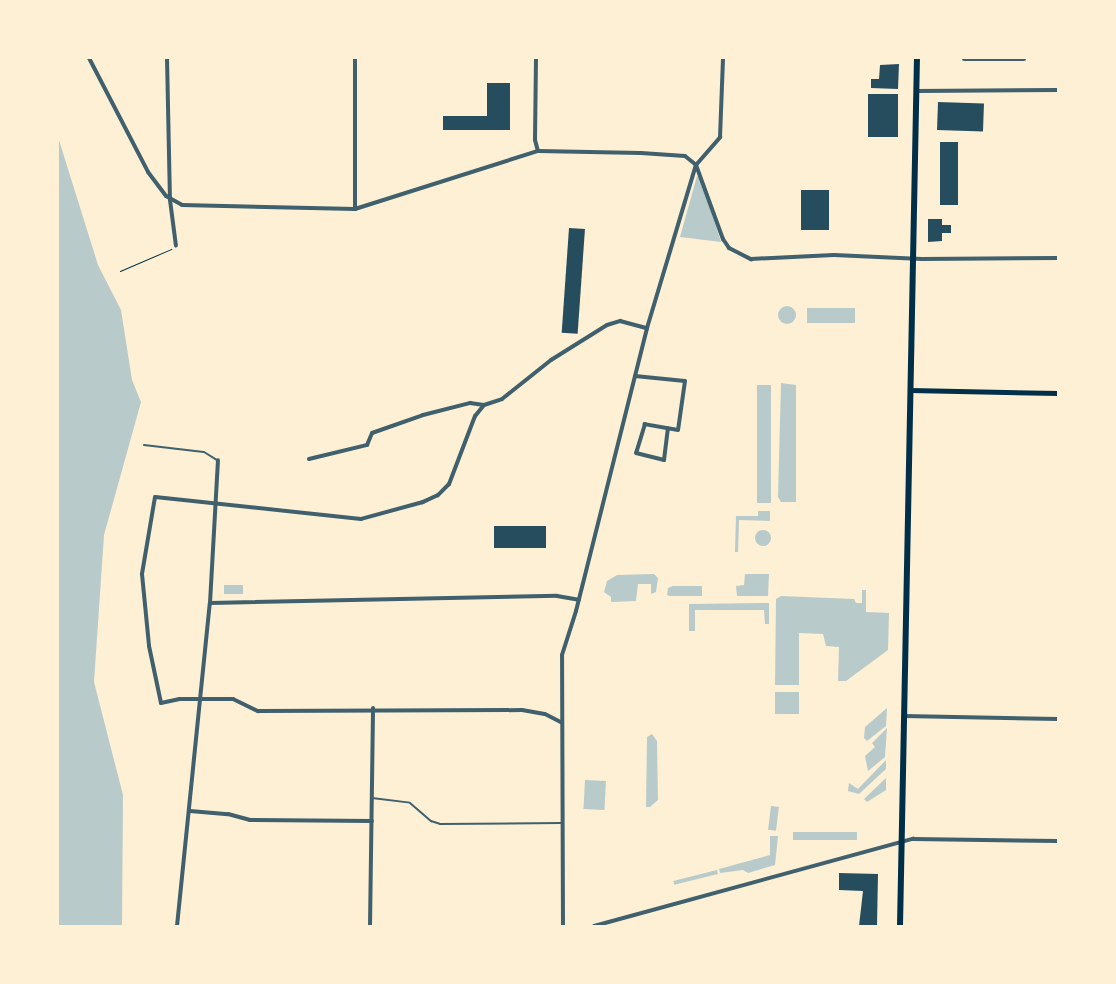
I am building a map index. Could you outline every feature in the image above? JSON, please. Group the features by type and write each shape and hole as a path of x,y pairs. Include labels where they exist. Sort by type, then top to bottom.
{"main road":[{"path":"900,926 917,58"},
{"path":"910,390 1058,393"}],"street":[{"path":"89,58 148,172 170,200 182,206 231,209 355,208 538,151 685,156 696,165 723,239 728,248 740,256 751,259 834,255 913,258 1058,258"},
{"path":"167,58 170,200 176,246"},
{"path":"355,58 355,208"},
{"path":"536,58 535,140 538,151"},
{"path":"563,926 561,823 562,655 579,600 646,328 696,165 720,137 722,130 724,58"},
{"path":"964,59 1024,59"},
{"path":"917,91 1058,90"},
{"path":"561,722 545,714 522,710 373,708 258,711 233,699 160,703 149,646 142,574 155,497 215,506 362,519 423,502 438,495 449,484 475,416 484,405 514,391 551,360 607,325 620,321 646,328"},
{"path":"634,376 685,381 678,430 668,428 645,424 636,453 664,460 668,428"},
{"path":"309,460 367,445 372,433 424,414 470,403 484,405"},
{"path":"177,926 210,603 218,460"},
{"path":"210,603 557,596 579,600"},
{"path":"370,926 373,708"},
{"path":"904,716 1058,719"},
{"path":"190,811 228,814 250,820 372,822"},
{"path":"594,926 902,842 923,839 1058,841"}],"lane":[{"path":"144,445 204,452 218,460"},
{"path":"372,798 410,802 431,821 440,824 561,823"}],"path":[{"path":"120,271 176,246"}],"shaded area":[{"path":"58,137 98,265 121,310 132,380 141,402 104,535 94,682 123,795 122,926 58,926"},
{"path":"697,176 700,178 721,242 680,237"},
{"path":"783,306 791,306 796,311 794,322 783,324 778,319 778,311"},
{"path":"807,308 855,308 855,323 807,323"},
{"path":"781,383 796,385 796,502 781,502 778,497"},
{"path":"757,385 771,385 771,503 757,503"},
{"path":"758,511 770,511 770,521 739,520 738,552 735,552 736,516 758,516"},
{"path":"763,530 769,532 771,538 769,544 763,546 757,544 755,538 757,532"},
{"path":"654,574 658,578 656,592 651,594 651,584 638,584 636,601 611,602 611,597 604,592 607,581 617,575"},
{"path":"745,574 769,574 768,596 737,596 736,586 744,585"},
{"path":"224,585 243,585 243,594 224,594"},
{"path":"673,586 702,586 702,596 667,595 668,588"},
{"path":"862,590 866,590 866,612 889,613 888,650 846,681 838,681 839,647 826,646 823,634 799,633 799,685 775,685 776,599 781,596 854,599 856,603 862,603"},
{"path":"769,603 769,624 765,624 764,610 695,610 695,631 689,631 689,604"},
{"path":"775,692 799,692 799,714 775,714"},
{"path":"887,708 886,726 867,741 864,738 865,727"},
{"path":"887,728 885,757 868,771 865,756 875,747 872,743"},
{"path":"652,734 657,741 658,800 650,807 646,807 647,737"},
{"path":"886,760 886,769 859,794 848,791 849,783 858,789"},
{"path":"886,778 886,790 867,802 864,799"},
{"path":"585,780 606,781 604,810 583,809"},
{"path":"771,806 779,807 776,831 768,830"},
{"path":"793,832 857,832 857,840 793,840"},
{"path":"770,836 778,836 775,865 748,873 743,870 720,873 719,869 770,855"},
{"path":"717,870 718,874 674,885 673,881"}],"building":[{"path":"899,64 898,89 871,88 871,79 879,79 880,65"},
{"path":"487,83 510,83 510,130 443,130 443,116 487,116"},
{"path":"868,94 898,94 898,137 868,137"},
{"path":"938,102 984,104 983,132 937,130"},
{"path":"940,142 958,142 958,205 940,205"},
{"path":"801,190 829,190 829,230 801,230"},
{"path":"928,219 942,219 942,225 951,225 951,233 942,233 942,241 928,242"},
{"path":"569,228 585,229 578,334 562,333"},
{"path":"494,526 546,526 546,548 494,548"},
{"path":"839,873 878,874 877,926 859,926 863,891 839,890"}]}
